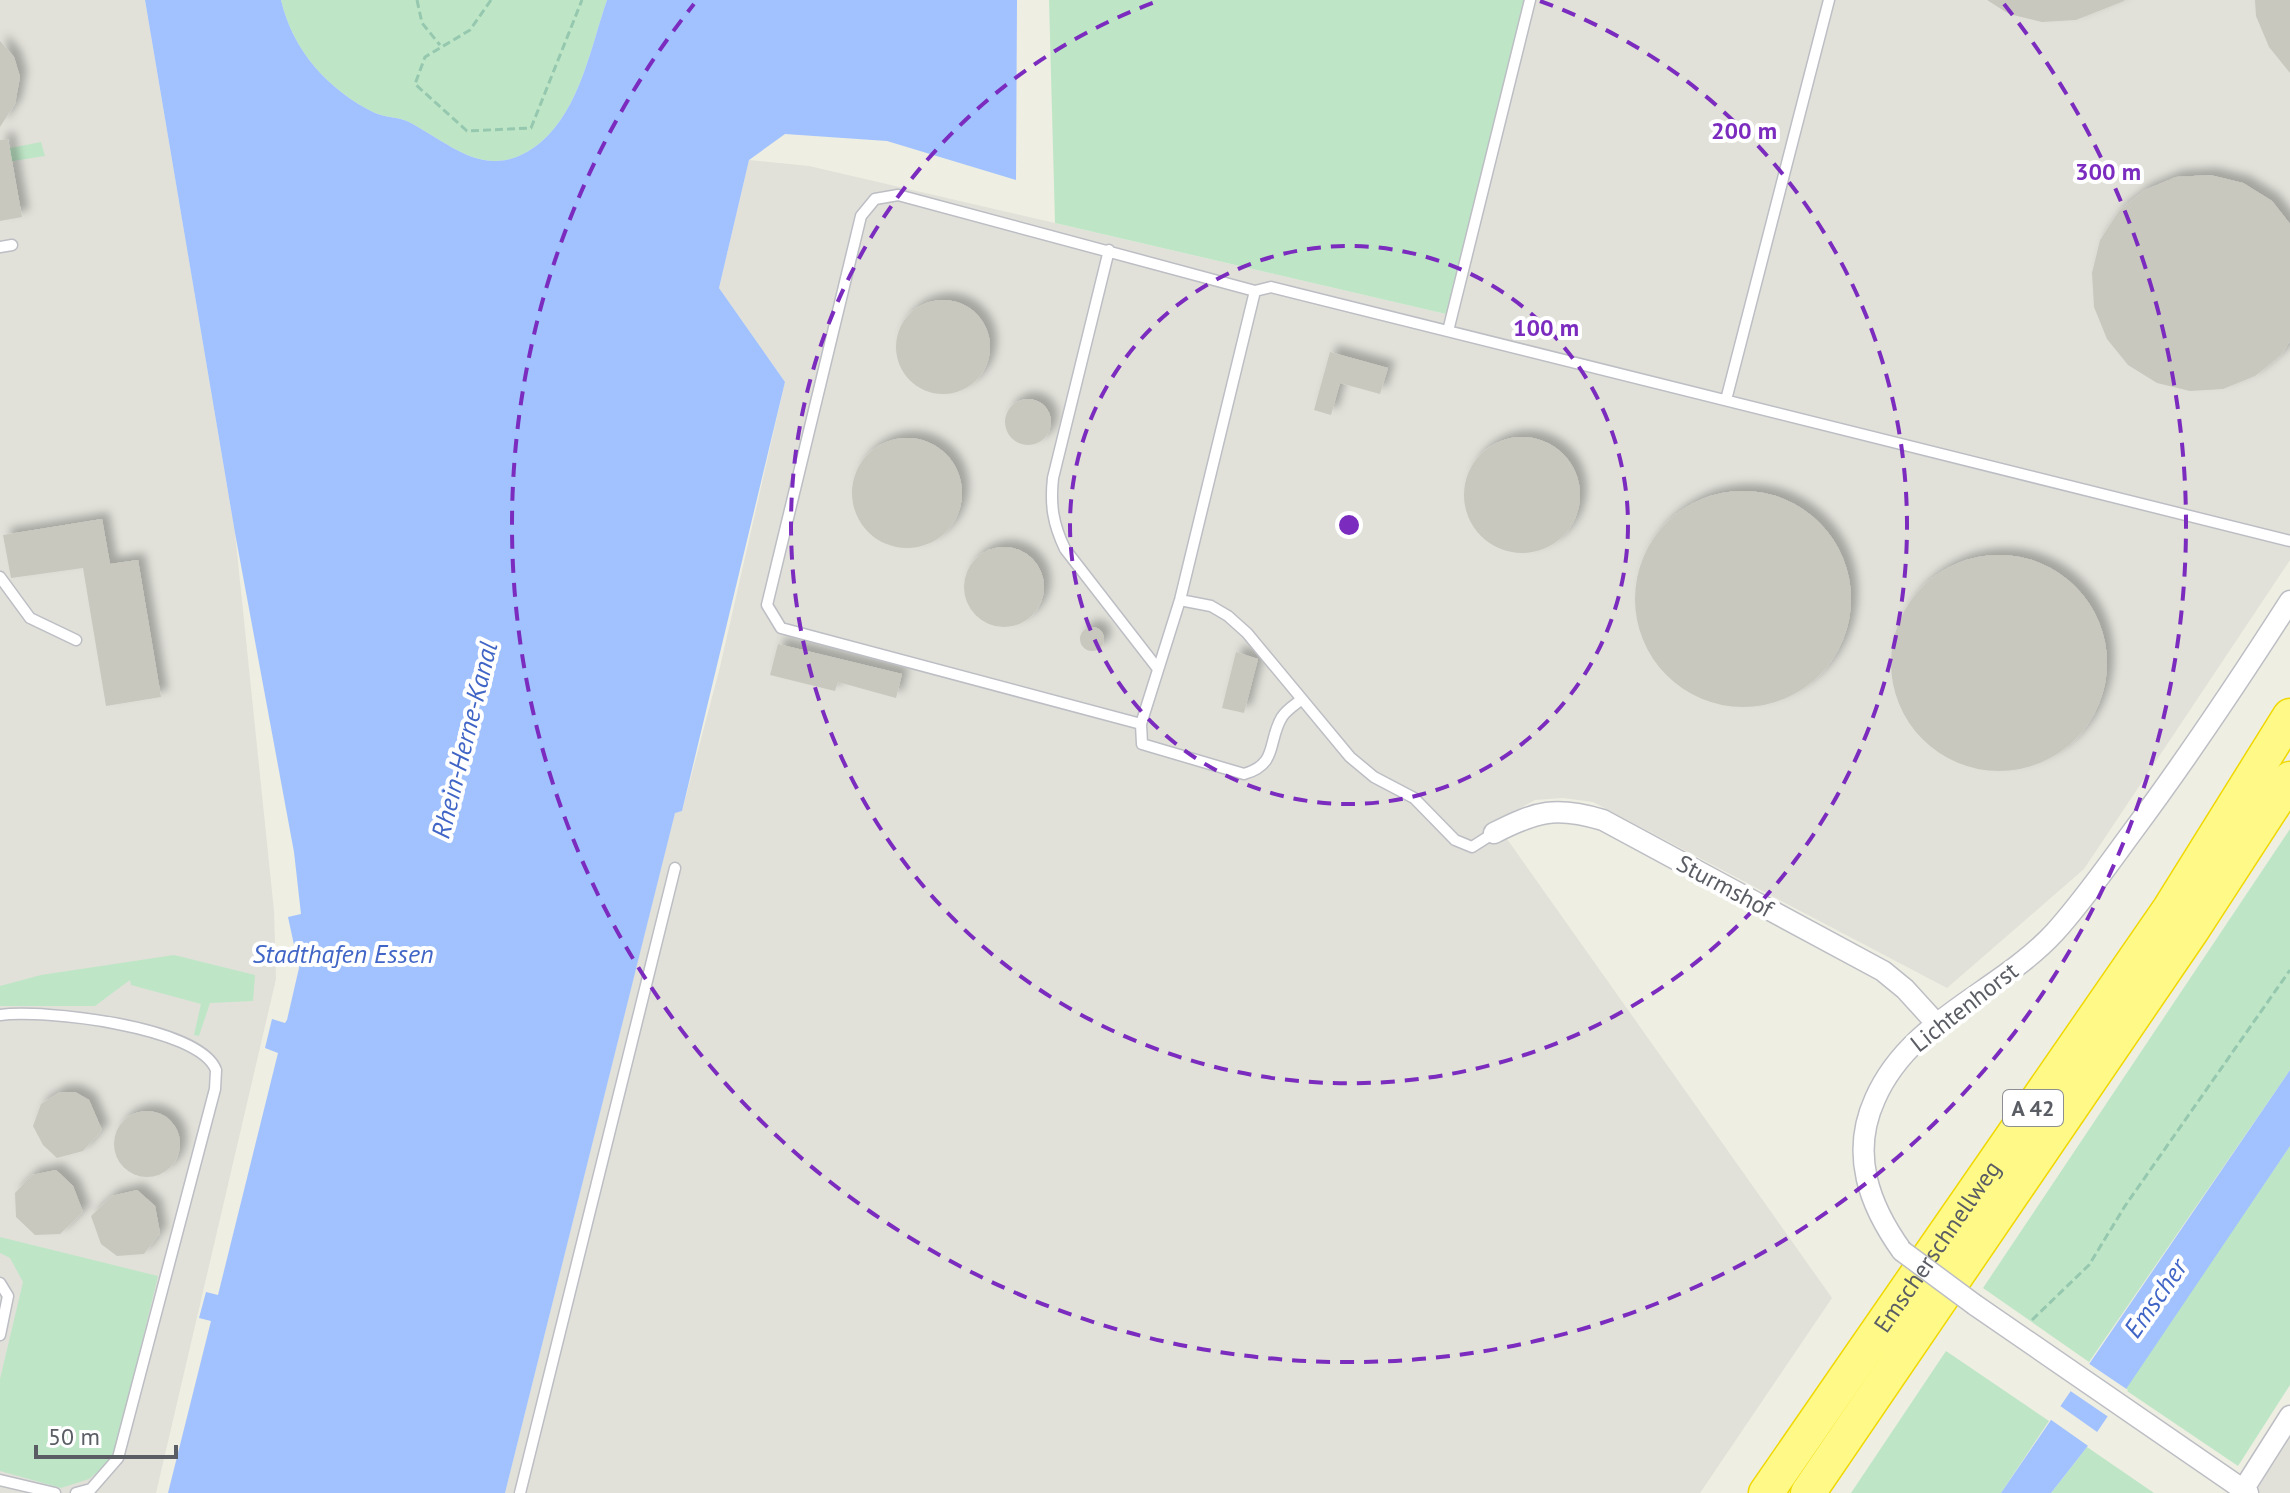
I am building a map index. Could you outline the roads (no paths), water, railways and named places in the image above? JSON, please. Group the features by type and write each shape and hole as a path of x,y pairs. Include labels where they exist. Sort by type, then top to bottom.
{"highway":[{"name":"Emscherschnellweg","path":"1766,1493 2169,910 2290,716"},
{"name":"Emscherschnellweg","path":"1808,1493 2140,1007 2290,779"}],"street":[{"name":"Lichtenhorst","path":"2246,1491 1975,1305 1902,1251 1883,1225 1869,1196 1864,1168 1865,1132 1875,1097 1891,1069 1936,1023 2017,967 2062,924 2162,791 2290,601"},
{"name":"Sturmshof","path":"1494,833 1530,815 1548,811 1567,811 1603,820 1883,971 1905,989 1936,1023"},
{"path":"2246,1491 2290,1416"}],"lane":[{"path":"1448,331 1530,0"},
{"path":"1726,400 1829,0"},
{"path":"1141,724 781,628 767,605 861,216 875,199 898,195 1255,291 1271,287 2290,541"},
{"path":"0,247 12,245"},
{"path":"1109,250 1053,478 1051,503 1055,528 1065,549 1158,669"},
{"path":"1255,291 1180,600 1141,724 1142,744 1244,774 1258,770 1271,754 1282,717 1302,699"},
{"path":"0,577 30,618 76,640"},
{"path":"1180,600 1211,606 1228,616 1247,633 1350,757 1374,777 1414,798 1455,840 1472,847 1494,833"},
{"path":"520,1493 675,868"},
{"path":"0,1015 16,1013 94,1019 175,1040 196,1050 216,1070 215,1089 118,1458 113,1468 91,1489 76,1493"},
{"path":"0,1283 8,1296 0,1335"},
{"path":"0,1480 55,1493"}],"water":[{"path":"145,0 281,0 294,36 304,52 342,93 375,113 405,120 456,150 488,161 505,160 522,154 541,142 566,112 583,76 607,0 1017,0 1016,180 887,141 785,134 749,160 719,288 785,382 682,811 675,813 505,1493 168,1493 211,1321 199,1318 206,1292 218,1295 278,1053 265,1048 272,1019 285,1023 287,1020 299,968 288,917 301,914 294,852 235,533"},
{"name":"Emscher","path":"2290,1070 2290,1146 2087,1447 2051,1493 2001,1493"}],"water label":[{"name":"Rhein-Herne-Kanal","path":"464,740"},
{"name":"Stadthafen Essen","path":"343,953"}]}
